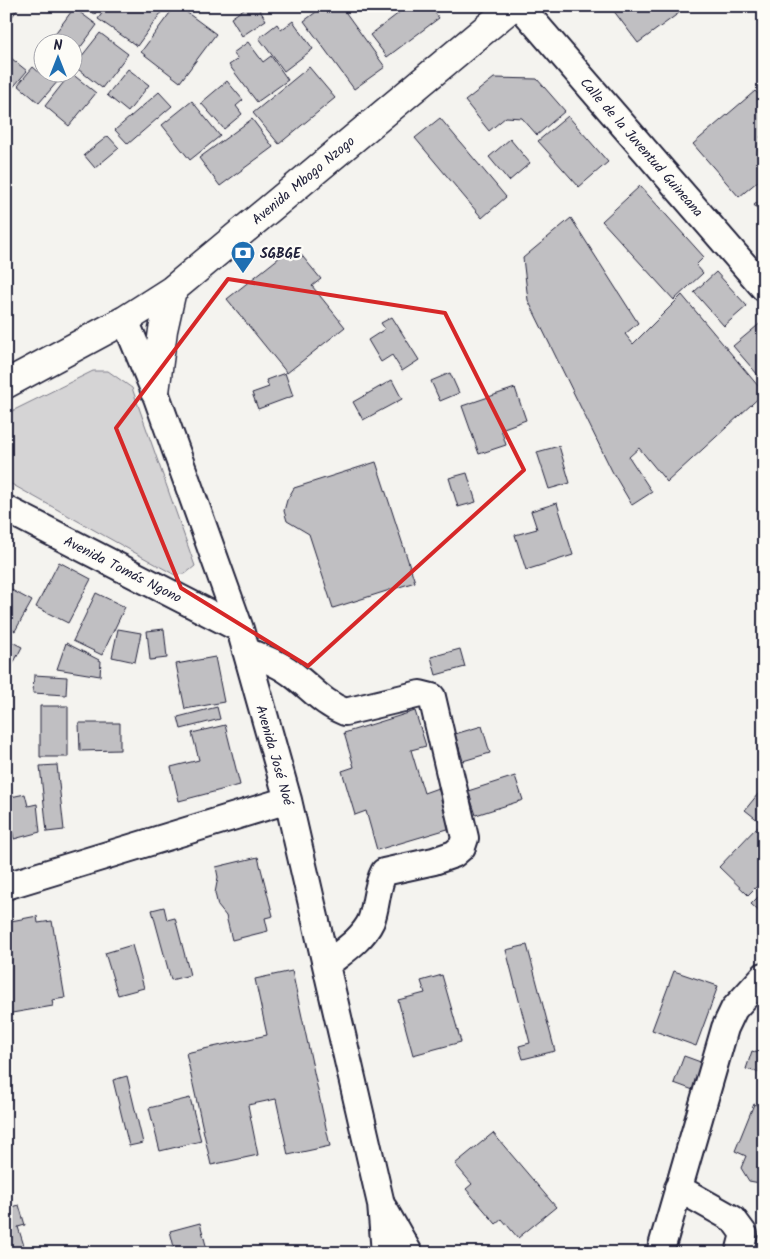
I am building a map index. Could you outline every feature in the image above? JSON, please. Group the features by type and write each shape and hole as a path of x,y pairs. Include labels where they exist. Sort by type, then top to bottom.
{"main road":[{"name":"Avenida Mbogo Nzogo","path":"6,384 124,320 172,290 513,6"},
{"path":"155,392 163,330 172,290"}],"street":[{"name":"Calle de la Juventud Guineana","path":"520,6 764,288"},
{"name":"Avenida José Noé","path":"124,320 155,392 243,640 288,800 381,1204 384,1253"},
{"name":"Avenida Tomás Ngono","path":"6,509 178,597 294,675 312,692 334,708 345,712 420,694 432,697 461,816 465,838 462,848 454,854 434,861 384,872 380,880 370,922 357,940 326,965"},
{"path":"178,597 206,582 217,564"},
{"path":"6,886 288,800"},
{"path":"660,1253 725,1028 734,1009 764,976"},
{"path":"678,1188 733,1219 744,1234 739,1253"},
{"name":"Avenida José Noé","path":"381,1204 409,1253"}],"highlighted area":[{"path":"228,279 445,313 524,470 308,666 181,588 116,428"}],"shaded area":[{"path":"93,371 108,371 132,388 195,566 185,574 175,575 6,481 6,414"}],"building":[{"path":"6,6 20,6 11,18 6,15"},
{"path":"83,6 100,6 95,14"},
{"path":"107,6 166,6 137,46 98,19"},
{"path":"175,6 178,6 216,34 180,82 141,52"},
{"path":"248,6 257,6 266,20 242,36 231,18"},
{"path":"324,6 341,6 385,67 354,89 304,21"},
{"path":"408,6 430,6 439,18 387,57 370,35"},
{"path":"610,6 674,6 679,13 638,43"},
{"path":"74,8 97,25 82,45 82,32 56,32"},
{"path":"293,21 313,49 284,71 259,38 277,24 281,30"},
{"path":"100,33 128,54 102,88 82,72 82,56"},
{"path":"248,42 263,62 271,56 288,80 257,102 229,65 238,59 233,53"},
{"path":"6,54 27,71 9,92 6,89"},
{"path":"309,67 335,98 279,144 253,113"},
{"path":"32,68 32,82 57,82 39,103 18,85"},
{"path":"128,69 149,85 128,112 107,95"},
{"path":"494,78 537,79 565,111 537,135 522,118 506,117 489,131 465,101"},
{"path":"227,81 243,100 236,106 242,114 224,129 201,103"},
{"path":"64,82 82,82 96,93 69,126 45,106"},
{"path":"755,91 764,100 764,133 760,137 764,141 764,176 739,197 693,144"},
{"path":"159,92 172,106 128,144 115,130"},
{"path":"192,101 220,136 190,160 162,125"},
{"path":"568,116 608,162 579,187 538,141"},
{"path":"440,118 506,197 482,218 415,138"},
{"path":"252,119 273,147 220,186 199,158"},
{"path":"108,136 119,148 95,168 84,155"},
{"path":"510,139 530,163 509,181 489,157"},
{"path":"640,186 704,257 696,265 703,273 674,300 602,221"},
{"path":"764,197 764,217 754,205"},
{"path":"571,218 638,323 625,334 633,344 682,295 764,393 667,482 639,448 629,457 652,492 632,505 612,471 528,300 523,258"},
{"path":"294,246 321,279 312,286 345,327 287,373 227,299"},
{"path":"716,272 747,306 724,326 694,292"},
{"path":"392,317 419,360 402,371 392,355 381,362 368,340 385,329 381,323"},
{"path":"764,322 764,382 733,346"},
{"path":"285,373 293,396 258,409 252,393 269,387 266,380"},
{"path":"450,373 459,393 440,401 431,381"},
{"path":"392,380 402,399 363,420 353,402"},
{"path":"515,388 526,420 501,429 506,445 479,454 462,406"},
{"path":"559,446 570,483 549,489 537,452"},
{"path":"376,462 415,582 333,608 309,534 287,521 284,511 287,500 294,488"},
{"path":"467,473 476,502 458,507 449,478"},
{"path":"557,503 573,555 526,570 515,535 537,529 531,511"},
{"path":"59,562 91,579 68,623 36,607"},
{"path":"6,587 32,601 15,631 6,626"},
{"path":"96,593 125,607 102,655 73,641"},
{"path":"118,629 141,633 135,662 112,657"},
{"path":"164,629 167,658 150,660 147,631"},
{"path":"6,639 22,647 6,677"},
{"path":"66,643 101,661 100,676 57,669"},
{"path":"460,649 465,667 436,675 431,657"},
{"path":"215,657 224,702 185,709 176,664"},
{"path":"34,675 67,677 66,695 33,693"},
{"path":"40,706 68,706 68,757 40,757"},
{"path":"217,707 220,719 181,729 178,717"},
{"path":"415,711 426,746 411,750 424,793 438,788 451,828 377,850 366,811 355,815 342,771 354,767 344,733"},
{"path":"79,723 120,723 120,750 80,751"},
{"path":"225,725 240,785 179,801 171,767 199,760 192,733"},
{"path":"482,726 490,753 463,761 455,734"},
{"path":"57,765 64,830 47,832 40,766"},
{"path":"515,776 523,800 476,815 468,791"},
{"path":"762,789 764,790 764,825 745,810"},
{"path":"25,794 28,806 37,804 40,832 14,839 6,798"},
{"path":"757,827 764,833 764,879 748,895 719,867"},
{"path":"258,857 273,916 265,918 268,931 232,940 226,916 218,906 215,893 218,877 216,867"},
{"path":"764,891 764,916 751,904"},
{"path":"164,907 167,920 175,918 190,975 171,980 152,910"},
{"path":"37,916 38,923 52,921 65,998 52,1000 53,1006 6,1014 6,922"},
{"path":"132,945 144,988 118,995 105,953"},
{"path":"527,945 555,1051 523,1059 519,1046 530,1043 506,950"},
{"path":"292,971 330,1146 288,1155 276,1099 248,1105 258,1155 211,1165 186,1053 267,1035 255,979"},
{"path":"674,971 718,986 696,1046 652,1030"},
{"path":"442,975 461,1042 413,1055 398,1000 425,993 421,981"},
{"path":"764,1011 764,1025 758,1023"},
{"path":"752,1051 764,1055 764,1074 746,1069"},
{"path":"684,1056 706,1064 696,1091 674,1083"},
{"path":"127,1076 143,1143 129,1146 113,1080"},
{"path":"190,1098 201,1141 160,1151 149,1108"},
{"path":"754,1104 764,1108 764,1180 760,1183 749,1181 741,1168 746,1156 735,1151"},
{"path":"493,1133 556,1207 518,1238 502,1219 496,1224 466,1189 472,1184 455,1164"},
{"path":"19,1205 25,1225 18,1227 26,1252 6,1253 6,1209"},
{"path":"200,1223 208,1253 165,1253 164,1250 174,1247 170,1231"}],"place":[{"name":"SGBGE","path":"243,274"}]}
